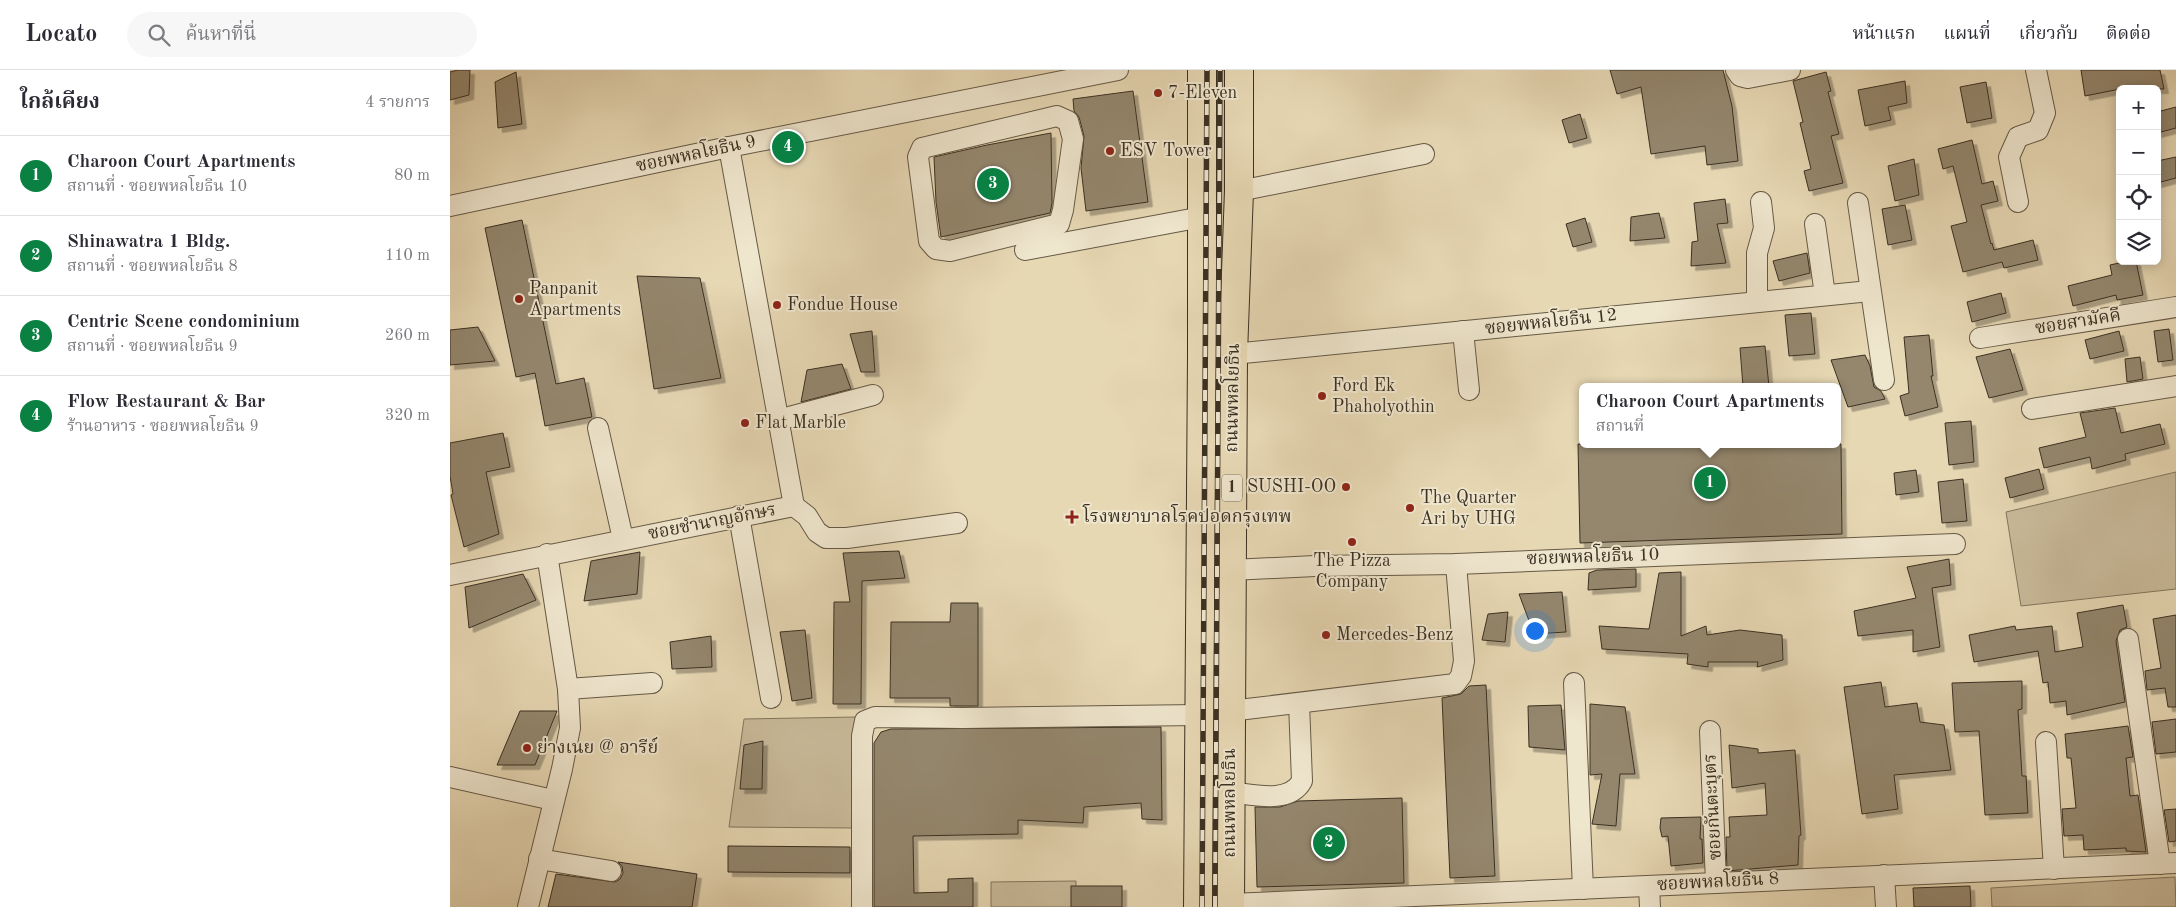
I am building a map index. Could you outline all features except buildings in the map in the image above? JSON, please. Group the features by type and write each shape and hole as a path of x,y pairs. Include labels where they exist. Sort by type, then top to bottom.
{"main road":[{"name":"ถนนพหลโยธิน","path":"1198,906 1202,70"},
{"name":"ถนนพหลโยธิน","path":"1230,906 1229,792 1233,354 1240,191 1240,70"},
{"path":"1199,571 1231,570"},
{"path":"1197,836 1229,836"},
{"path":"1198,906 1230,906"}],"street":[{"name":"ซอยพหลโยธิน 9","path":"450,206 729,147 1118,70"},
{"path":"1736,70 1740,76 1748,78 1790,70"},
{"path":"2018,202 2009,157 2018,137 2038,130 2045,113 2036,70"},
{"path":"1027,87 1028,121"},
{"path":"1057,116 1068,121 1073,139 1063,210 1059,224 950,251 936,249 929,241 918,157 922,148 1028,121 1057,116"},
{"name":"ซอยชำนาญอักษร","path":"450,575 547,554 794,506 729,147"},
{"path":"1240,191 1424,154"},
{"path":"1757,301 1757,253 1764,228 1761,202"},
{"path":"1858,203 1884,380"},
{"path":"1025,250 1202,217"},
{"path":"1815,224 1825,295"},
{"name":"ซอยพหลโยธิน 12","path":"1233,354 1870,291"},
{"name":"ซอยสามัคคี","path":"1980,338 2176,307"},
{"path":"1463,331 1469,390"},
{"path":"2032,409 2176,386"},
{"path":"778,420 874,395"},
{"path":"598,428 623,540"},
{"path":"794,506 807,516 817,532 826,538 847,538 957,523"},
{"path":"739,516 771,698"},
{"name":"ซอยพหลโยธิน 10","path":"1231,570 1315,566 1456,564 1773,545 1955,544"},
{"path":"528,907 562,769 570,728 568,689 547,554"},
{"path":"1230,711 1455,684 1461,676 1464,661 1456,564"},
{"path":"2128,639 2168,863"},
{"path":"568,689 652,683"},
{"path":"1574,683 1583,889"},
{"path":"1229,792 1281,795 1296,790 1300,785 1302,781 1299,703"},
{"path":"862,907 862,736 865,721 875,717 963,718 1110,714 1198,715"},
{"name":"ซอยกันตะบุตร","path":"1710,731 1716,883"},
{"path":"2046,742 2054,869"},
{"path":"450,777 553,800"},
{"path":"539,859 611,871"},
{"name":"ซอยพหลโยธิน 8","path":"1230,906 2168,863"},
{"path":"1884,875 1886,907"},
{"path":"1649,886 1650,907"}],"shaded area":[{"path":"1208,70 1227,70 1218,821 1211,822"},
{"path":"2176,472 2176,589 2021,606 2006,512"},
{"path":"857,717 854,828 729,827 744,719"},
{"path":"2175,877 2176,907 1992,907 1991,888"},
{"path":"1076,881 1076,907 991,907 991,882"}],"railway":[{"path":"1202,907 1207,70"},
{"path":"1215,907 1220,70"}],"place":[{"name":"7-Eleven","path":"1158,93"},
{"name":"Flow Restaurant & Bar","path":"788,147"},
{"name":"ESV Tower","path":"1110,151"},
{"name":"Centric Scene condominium","path":"993,184"},
{"name":"Panpanit Apartments","path":"519,299"},
{"name":"Fondue House","path":"777,305"},
{"name":"Ford Ek Phaholyothin","path":"1322,396"},
{"name":"Flat Marble","path":"745,423"},
{"name":"Charoon Court Apartments","path":"1710,483"},
{"name":"SUSHI-OO","path":"1346,487"},
{"name":"The Quarter Ari by UHG","path":"1410,508"},
{"name":"โรงพยาบาลโรคปอดกรุงเทพ","path":"1072,517"},
{"name":"The Pizza Company","path":"1352,542"},
{"name":"Mercedes-Benz","path":"1326,635"},
{"name":"ย่างเนย @ อารีย์","path":"527,748"},
{"name":"Shinawatra 1 Bldg.","path":"1329,843"}]}
